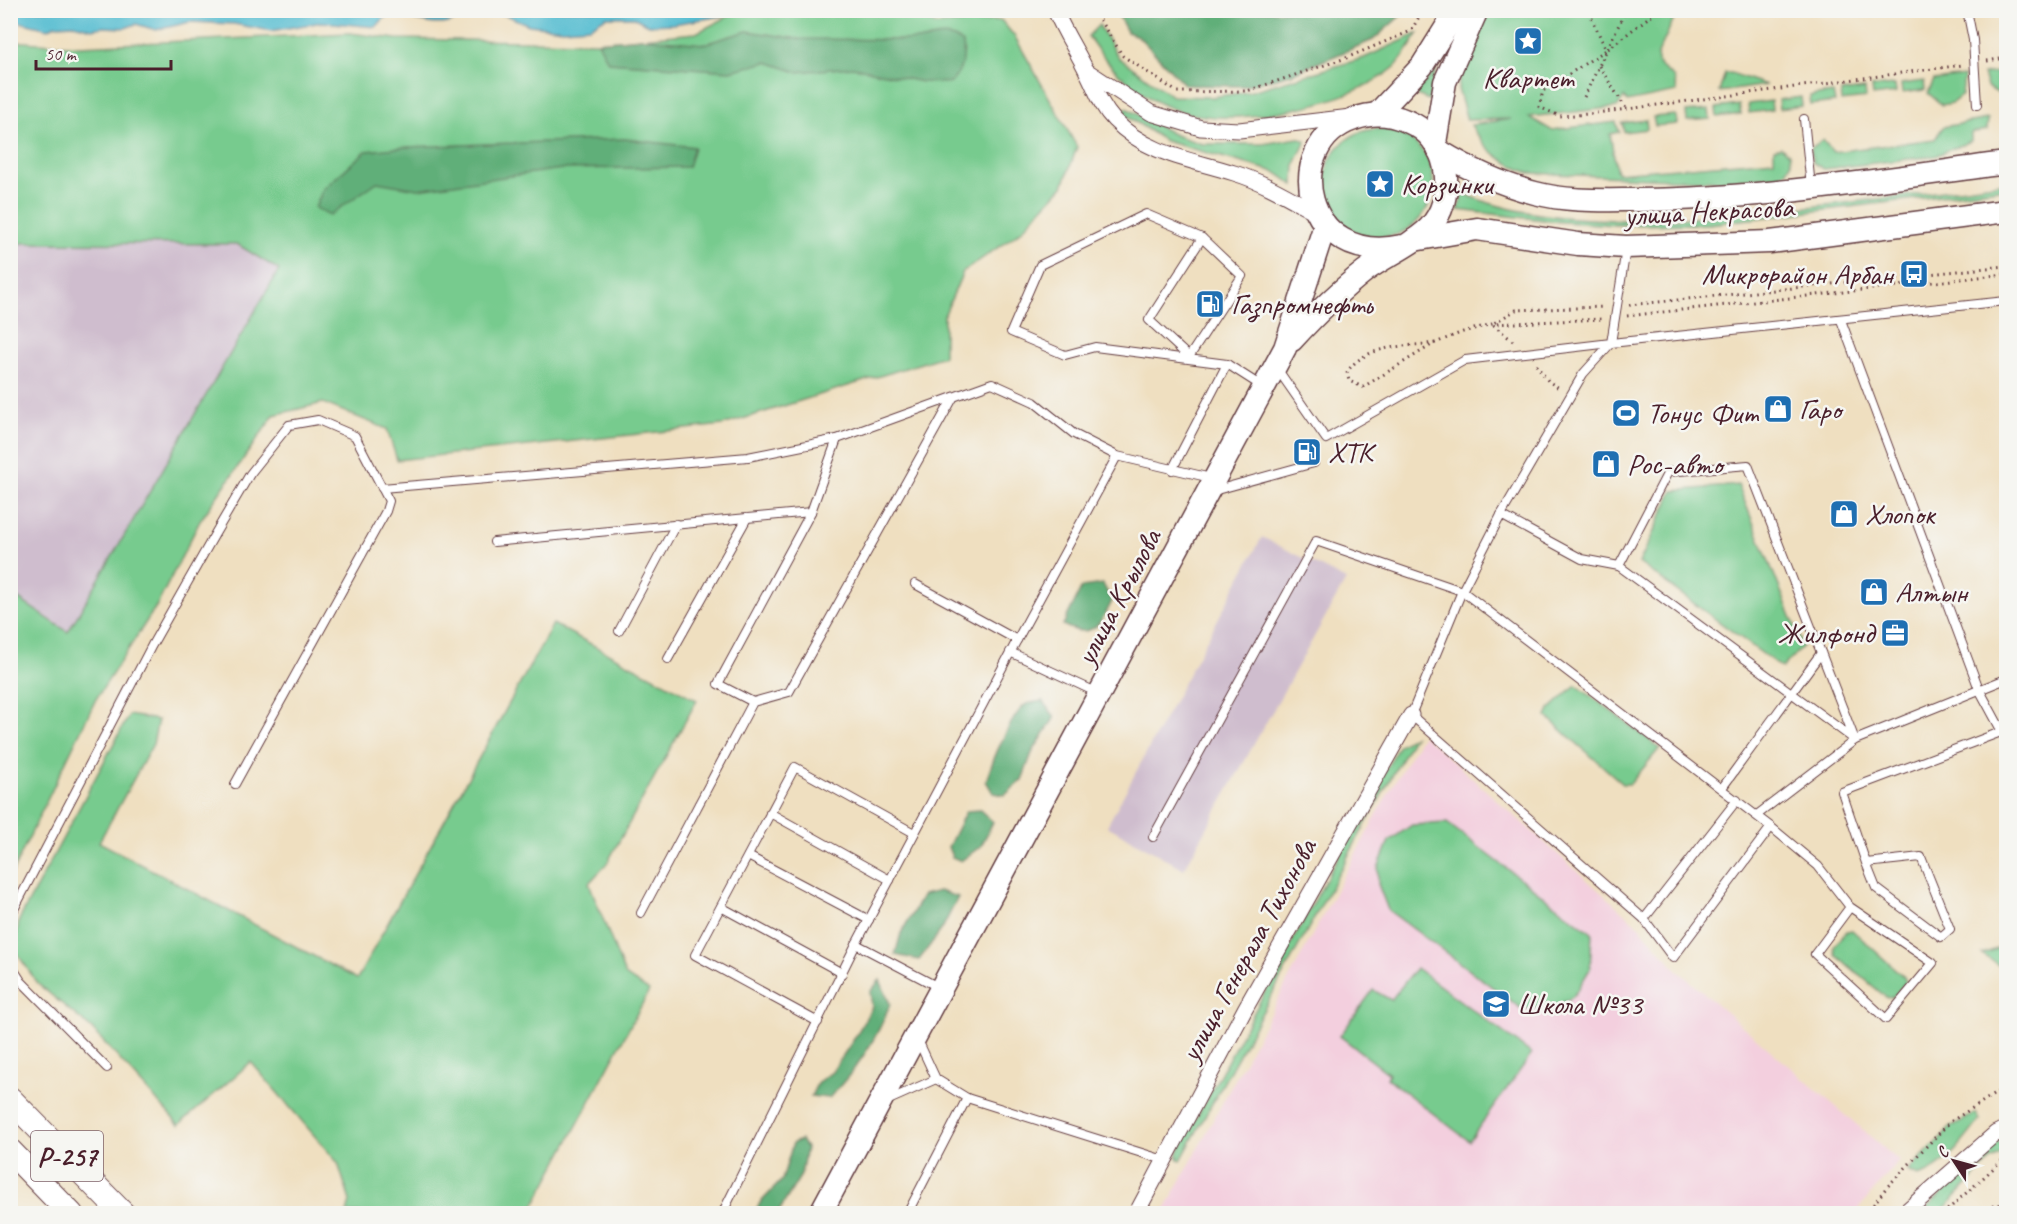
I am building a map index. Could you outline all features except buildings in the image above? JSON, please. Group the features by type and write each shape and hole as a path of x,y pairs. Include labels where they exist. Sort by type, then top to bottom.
{"highway":[{"name":"Р-257","path":"10,1099 123,1214"},
{"name":"Р-257","path":"10,1151 71,1214"}],"main road":[{"name":"улица Крылова","path":"941,989 1280,357 1321,219 1311,193 1317,152 1329,134 1346,121 1372,114 1422,66 1457,10"},
{"path":"1437,147 1445,82 1477,10"},
{"path":"1280,357 1321,308 1365,271 1430,227 1441,210 1446,190 1446,170 1437,147 1419,127 1400,117 1372,114"},
{"name":"улица Некрасова","path":"1437,147 1472,171 1502,184 1536,194 1572,200 1683,199 1811,189 2007,163"},
{"name":"улица Некрасова","path":"1408,243 1477,229 1578,244 1626,247 1770,242 2007,211"},
{"path":"1321,219 1341,239 1360,248 1382,250 1408,243"},
{"path":"834,1214 891,1099 941,989"},
{"path":"820,1214 941,989"}],"street":[{"path":"1055,10 1087,71 1100,103 1114,121 1147,145 1178,159 1234,173 1268,185 1321,219"},
{"path":"1087,71 1151,113 1202,128 1239,130 1372,114"},
{"name":"улица Генерала Тихонова","path":"1136,1214 1245,1009 1412,715"},
{"path":"1904,1214 1996,1133 2007,1128"}],"lane":[{"path":"1967,10 1976,63 1977,105"},
{"path":"1804,119 1811,189"},
{"path":"1189,357 1242,276 1202,238 1146,214 1040,265 1011,332 1065,356 1095,346 1189,357 1227,364 1264,387"},
{"path":"1189,357 1149,320 1202,238"},
{"path":"1626,247 1613,318 1611,343 1583,374 1501,515 1462,591 1412,715 1644,919 1673,958 1771,827"},
{"path":"1280,357 1326,439 1465,360 2007,301"},
{"path":"1841,320 1979,688 2004,735 1842,792 1866,863 1876,888 1941,936 1950,929 1921,857 1866,863"},
{"path":"1172,470 1227,364"},
{"path":"382,488 748,457 837,439 992,383 1034,402 1074,434 1117,456 1172,470 1212,486 1314,464"},
{"path":"837,439 811,512 718,684 753,702 789,692 953,398"},
{"path":"10,917 153,645 250,474 289,425 318,420 355,436 389,501 386,511 235,784"},
{"path":"722,1214 856,944 1010,652 1117,456"},
{"path":"1619,566 1668,472 1748,465 1855,740"},
{"path":"494,542 811,512"},
{"path":"1501,515 1582,559 1619,566 1855,740"},
{"path":"668,659 747,518"},
{"path":"619,631 676,524"},
{"path":"1153,837 1316,542 1462,591 1771,827 1818,866 1850,907 1934,963 1886,1019 1815,954 1850,907"},
{"path":"915,584 1017,640"},
{"path":"1010,652 1100,694"},
{"path":"1722,788 1821,653"},
{"path":"1756,815 1855,740 1979,688 2007,679"},
{"path":"641,913 753,702"},
{"path":"818,1022 695,955 795,767 914,833"},
{"path":"1644,919 1737,800"},
{"path":"770,813 890,880"},
{"path":"748,856 869,920"},
{"path":"721,907 842,973"},
{"path":"856,944 941,989"},
{"path":"10,964 21,981 107,1068"},
{"path":"918,1040 936,1080 967,1098 1164,1160"},
{"path":"891,1099 936,1080"},
{"path":"907,1214 967,1098"}],"path":[{"path":"1093,10 1123,56 1177,92 1247,91 1346,58 1411,31 1423,10"},
{"path":"1599,10 1591,16 1606,50"},
{"path":"1584,97 1626,10"},
{"path":"1658,10 1606,50 1543,91 1539,107 1560,116 1627,110 2006,58 2007,65"},
{"path":"1599,66 1627,110"},
{"path":"1435,343 1363,387 1349,381 1347,372 1356,359 1373,351 1435,343 1492,324 1516,310 1615,307 2007,266"},
{"path":"1492,324 1613,318 2007,274"},
{"path":"1492,324 1527,353 1549,382 1570,395"},
{"path":"1866,1214 1886,1188 1950,1122 2007,1087"},
{"path":"1943,1214 2007,1157"},
{"path":"1964,1214 2007,1203"}],"shaded area":[{"path":"10,243 237,244 279,269 68,633 11,594"},
{"path":"1262,537 1346,580 1184,869 1107,826"},
{"name":"Школа №33","path":"1423,735 1639,926 1677,970 1899,1161 1855,1213 1163,1214 1391,788"}],"green space":[{"path":"741,10 901,11 937,25 1001,20 1015,37 1077,147 1063,186 1020,232 963,272 944,316 944,356 723,425 397,460 387,429 323,403 274,415 200,521 157,605 96,699 11,875 11,594 68,632 279,270 237,244 11,243 11,41 80,46 350,33 396,39 598,42 696,33"},
{"path":"1116,11 1406,11 1373,40 1291,74 1245,86 1185,85 1138,36 1127,32"},
{"path":"1490,11 1677,12 1657,56 1659,65 1674,78 1677,92 1627,102 1624,97 1618,107 1529,117 1551,130 1616,122 1619,132 1610,134 1617,173 1774,160 1774,149 1781,147 1790,154 1791,163 1786,172 1778,176 1720,181 1529,173 1511,165 1482,142 1471,125 1511,119 1467,120 1458,89 1462,64"},
{"path":"1099,25 1118,57 1172,96 1211,97 1248,92 1364,58 1419,33 1395,67 1360,89 1307,106 1262,115 1231,117 1204,116 1177,110 1153,100 1130,84 1109,63 1088,36"},
{"path":"747,31 799,39 923,40 949,37 963,43 964,54 960,69 951,83 922,82 853,67 797,72 767,62 730,71 608,62 598,42 642,38 704,44"},
{"path":"1436,70 1429,100 1414,94"},
{"path":"1997,72 2001,95 1987,87 1983,74"},
{"path":"1725,73 1731,73 1766,85 1719,92"},
{"path":"1964,76 1962,95 1952,103 1942,105 1928,93 1934,80"},
{"path":"1924,81 1925,90 1902,93 1901,84"},
{"path":"1895,85 1896,93 1873,96 1872,87"},
{"path":"1865,89 1866,98 1842,101 1841,92"},
{"path":"1833,93 1835,102 1811,105 1810,96"},
{"path":"1801,97 1802,106 1779,109 1778,100"},
{"path":"1771,101 1772,110 1749,113 1748,104"},
{"path":"1739,105 1741,114 1717,117 1716,108"},
{"path":"1126,108 1175,135 1202,144 1263,144 1298,138 1306,141 1295,164 1294,185 1275,172 1165,141 1122,113"},
{"path":"1709,110 1710,119 1687,121 1686,112"},
{"path":"1676,115 1677,124 1655,126 1653,117"},
{"path":"1988,119 1987,130 1971,133 1971,141 1935,156 1824,169 1812,162 1811,148 1823,140 1833,152 1935,139 1943,127"},
{"path":"1646,120 1647,129 1624,132 1622,123"},
{"path":"1379,129 1400,133 1417,145 1429,162 1433,183 1429,204 1417,221 1400,233 1379,237 1358,233 1341,221 1329,204 1325,183 1329,162 1341,145 1358,133"},
{"path":"625,139 694,147 688,167 562,169 418,189 377,182 330,215 315,208 323,189 366,151 407,147"},
{"path":"2006,182 2006,188 1709,224 1616,225 1561,222 1458,210 1463,193 1501,206 1544,215 1637,220 1685,218 1865,201"},
{"path":"1738,485 1803,646 1782,668 1639,563 1673,491"},
{"path":"1103,584 1112,601 1099,623 1094,628 1081,631 1063,625 1082,587"},
{"path":"553,624 697,700 606,865 589,883 625,975 649,991 530,1213 347,1213 350,1201 338,1163 251,1062 179,1125 91,1028 38,984 14,949 19,920 129,715 158,720 153,744 99,842 357,979"},
{"path":"1576,685 1660,748 1630,784 1623,784 1547,717 1550,709"},
{"path":"1043,701 1055,717 1032,753 1022,780 1005,795 993,793 986,781 1013,719 1025,705"},
{"path":"1414,736 1181,1160 1178,1159 1178,1152 1399,745"},
{"path":"980,810 993,822 981,846 961,861 952,857 948,847 966,811"},
{"path":"1447,823 1592,933 1590,969 1573,997 1555,1007 1522,1009 1388,910 1378,884 1378,868 1389,841 1412,825"},
{"path":"939,891 958,897 942,929 919,960 895,955 901,933 923,895"},
{"path":"1852,930 1904,977 1906,982 1893,997 1887,998 1836,955 1834,946 1847,931"},
{"path":"2006,946 2006,970 1982,954"},
{"path":"1416,968 1532,1054 1469,1141 1387,1078 1389,1074 1340,1036 1373,990 1391,1000"},
{"path":"880,980 890,1004 872,1042 848,1077 829,1098 811,1096 818,1082 832,1072 854,1039 872,1007 870,992"},
{"path":"1976,1113 1980,1120 1945,1161 1918,1176 1908,1171 1952,1126"},
{"path":"2006,1138 2006,1151 1991,1160 1940,1213 1921,1214 1976,1159"},
{"path":"801,1140 806,1148 801,1175 778,1213 754,1213 760,1203 782,1180 793,1143"}],"water":[{"path":"11,10 730,11 722,16 673,24 649,25 633,17 606,17 590,27 563,29 529,25 503,14 476,14 468,11 451,22 440,24 387,15 376,27 322,22 271,31 234,24 190,22 156,30 136,24 125,28 92,29 74,24 55,25 48,29 11,20"}],"place":[{"name":"Квартет","path":"1528,41"},
{"name":"Корзинки","path":"1380,184"},
{"name":"Микрорайон Арбан","path":"1914,274"},
{"name":"Газпромнефть","path":"1210,304"},
{"name":"Гаро","path":"1778,409"},
{"name":"Тонус Фит","path":"1626,413"},
{"name":"ХТК","path":"1307,452"},
{"name":"Рос-авто","path":"1606,464"},
{"name":"Хлопок","path":"1844,514"},
{"name":"Алтын","path":"1874,592"},
{"name":"Жилфонд","path":"1895,633"},
{"name":"Школа №33","path":"1496,1004"}]}
